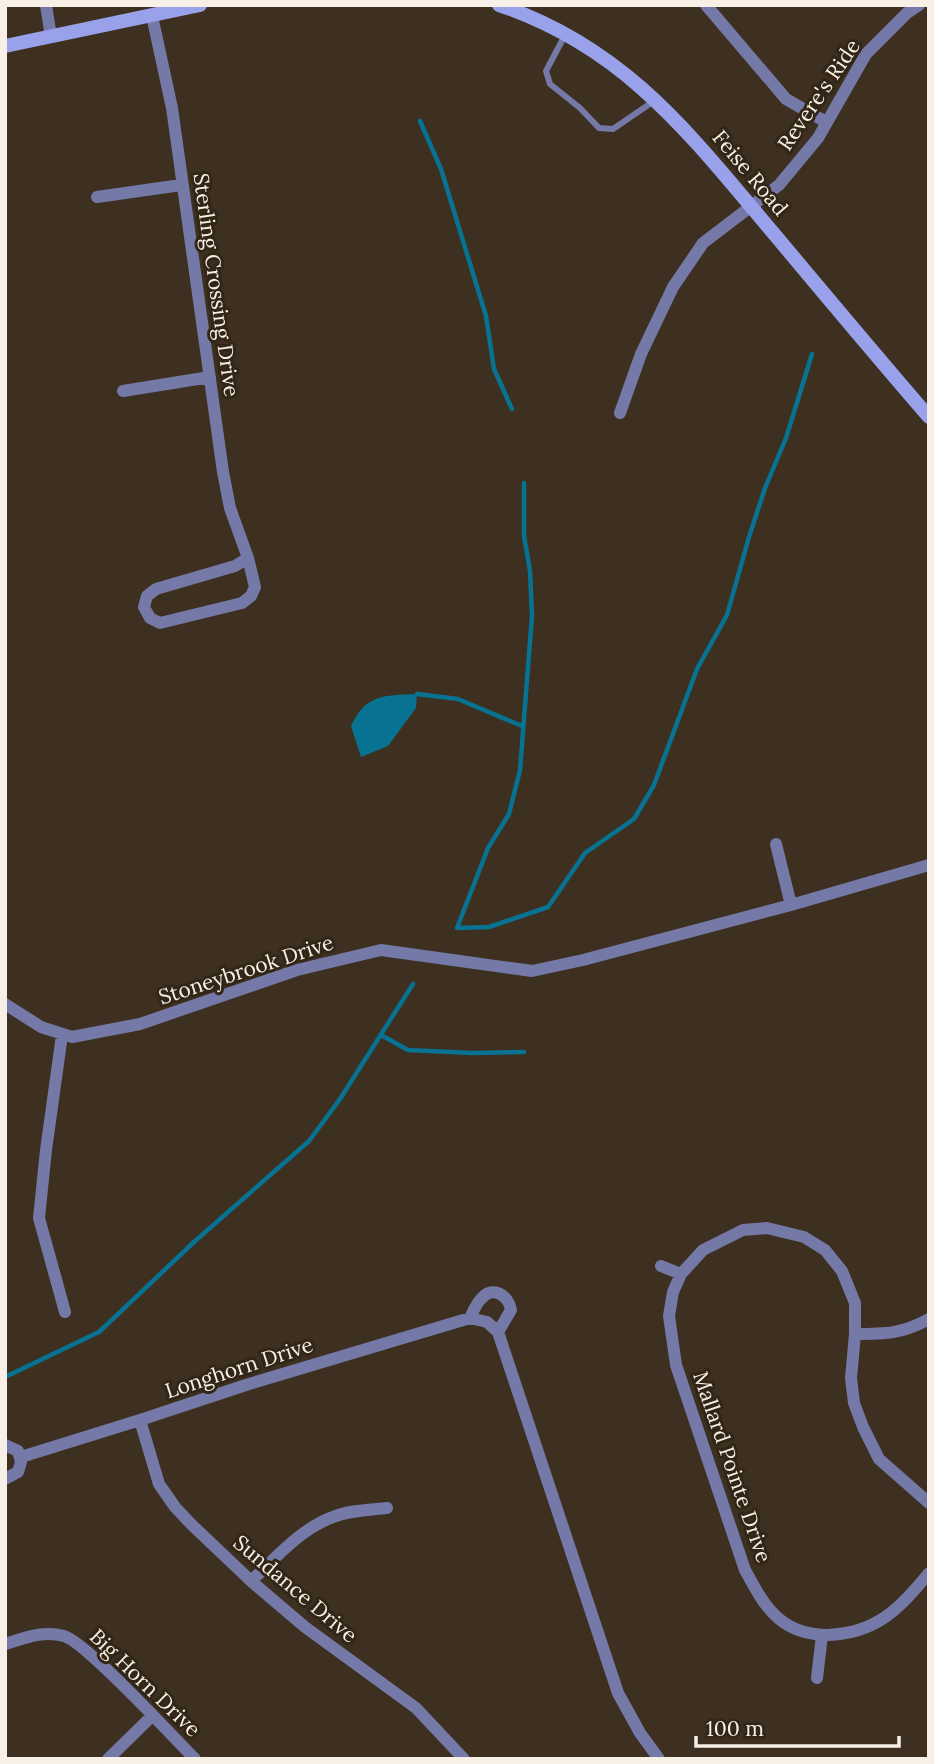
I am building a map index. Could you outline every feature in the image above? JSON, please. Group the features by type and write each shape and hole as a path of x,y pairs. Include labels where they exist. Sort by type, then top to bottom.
{"main road":[{"path":"5,46 200,5"},
{"name":"Feise Road","path":"499,5 537,20 602,56 674,117 929,417"}],"street":[{"path":"46,5 51,37"},
{"path":"706,5 786,99 826,122"},
{"name":"Revere's Ride","path":"620,413 641,354 673,287 703,243 779,185 818,138 866,54 906,13 919,5"},
{"name":"Sterling Crossing Drive","path":"152,16 172,108 228,496 248,558 255,587 251,596 242,603 160,623 150,618 144,607 147,596 156,589 234,566 248,558"},
{"path":"97,197 181,185"},
{"path":"122,391 210,377"},
{"path":"776,844 791,905"},
{"name":"Stoneybrook Drive","path":"5,1004 41,1027 72,1037 140,1024 297,970 381,950 532,971 791,905 929,865"},
{"path":"62,1035 46,1150 40,1218 65,1312"},
{"name":"Mallard Pointe Drive","path":"929,1503 879,1459 863,1427 854,1403 851,1378 855,1303 842,1271 825,1250 804,1237 767,1228 743,1230 703,1250 681,1274 673,1292 669,1316 676,1365 745,1570 759,1595 778,1618 802,1632 822,1635 853,1634 878,1622 902,1604 929,1573"},
{"path":"661,1266 681,1274"},
{"path":"498,1332 511,1310 503,1295 487,1294 482,1297 470,1318 487,1322 498,1332 618,1693 640,1733 659,1759"},
{"name":"Longhorn Drive","path":"21,1457 246,1385 470,1318"},
{"path":"855,1334 888,1334 910,1330 929,1319"},
{"name":"Sundance Drive","path":"140,1420 159,1484 192,1525 305,1627 416,1708 464,1759"},
{"path":"5,1445 14,1448 21,1457 18,1472 5,1479"},
{"path":"251,1581 301,1534 332,1517 387,1508"},
{"name":"Big Horn Drive","path":"5,1644 38,1634 67,1636 88,1652 195,1759"},
{"path":"817,1678 822,1635"},
{"path":"108,1759 152,1716"}],"lane":[{"path":"565,35 547,71 550,84 580,108 598,128 613,129 656,100"}],"water":[{"path":"417,694 416,708 388,746 361,757 351,726 363,707 385,696"}],"waterway":[{"path":"420,121 441,169 486,316 494,369 512,409"},
{"path":"524,483 524,536 530,571 532,616 520,770 509,814 488,848 457,928 489,927 548,907 585,853 634,819 654,785 697,669 727,615 749,537 765,488 786,438 812,354"},
{"path":"417,694 458,699 522,726"},
{"path":"5,1377 99,1332 194,1242 309,1141 340,1099 413,984"},
{"path":"381,1035 408,1050 524,1052"}]}
